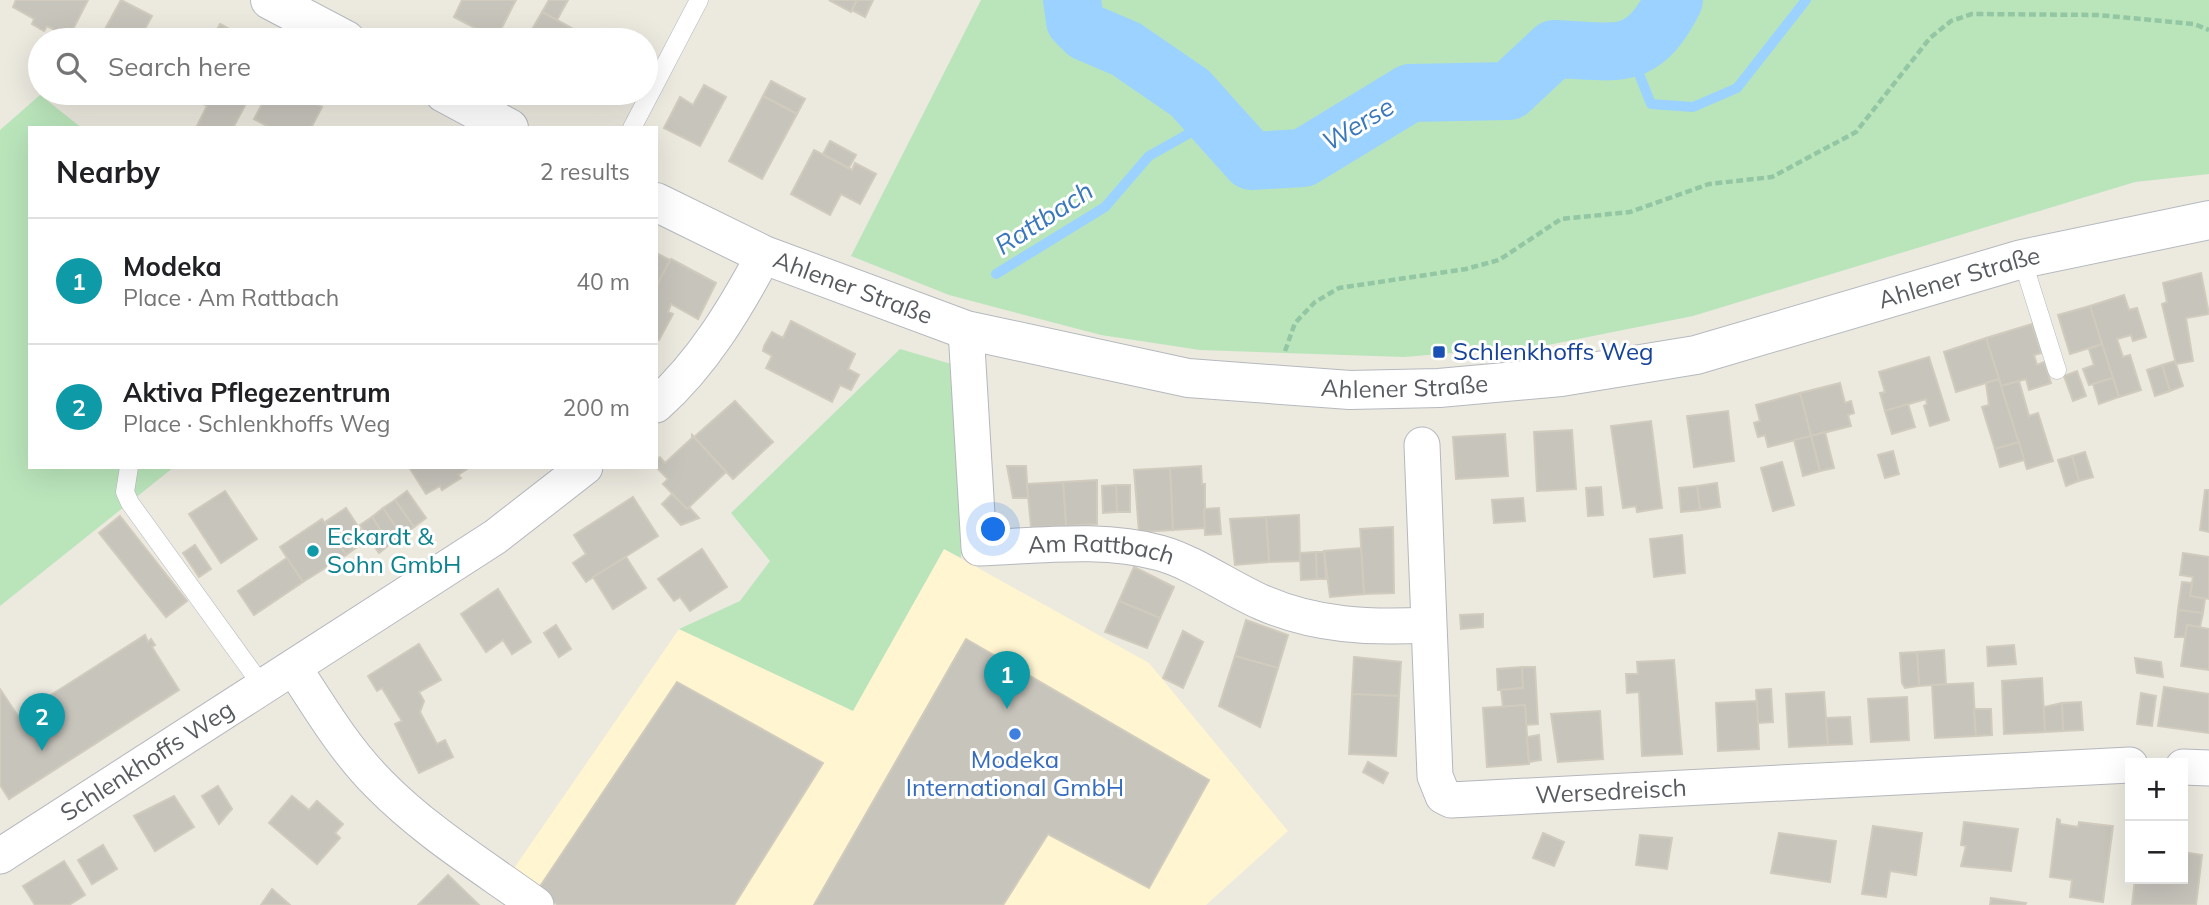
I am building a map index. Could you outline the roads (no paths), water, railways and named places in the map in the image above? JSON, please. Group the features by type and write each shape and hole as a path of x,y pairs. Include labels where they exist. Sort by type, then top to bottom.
{"main road":[{"path":"270,0 323,28"},
{"path":"466,105 505,126"},
{"name":"Ahlener Straße","path":"658,203 764,254 966,330 1188,378 1350,390 1439,388 1560,377 1696,355 2022,259 2209,219"}],"street":[{"path":"658,403 684,380 736,306 764,254"},
{"name":"Am Rattbach","path":"966,330 979,548 1094,544 1161,553 1262,603 1295,614 1330,623 1374,628 1428,625"},
{"name":"Wersedreisch","path":"1422,445 1435,776 1443,796 1451,800 2125,765"},
{"name":"Schlenkhoffs Weg","path":"0,856 495,537 582,469"},
{"path":"293,668 336,734 378,784 427,828 536,905"},
{"path":"2188,767 2209,768"}],"lane":[{"path":"658,78 699,0"},
{"path":"633,126 644,105"},
{"path":"2022,259 2057,370"},
{"path":"129,469 125,492 130,503 263,687"}],"waterway":[{"name":"Werse","path":"1072,0 1075,21 1086,32 1126,49 1190,93 1251,161 1303,158 1410,93 1509,91 1554,49 1626,49 1651,35 1674,0"},
{"path":"1630,51 1651,104 1693,107 1737,88 1806,0"},
{"name":"Rattbach","path":"996,274 1105,207 1149,156 1213,120"}],"place":[{"name":"Schlenkhoffs Weg","path":"1439,352"},
{"name":"Eckardt & Sohn GmbH","path":"313,551"},
{"name":"Modeka","path":"1007,709"},
{"name":"Modeka International GmbH","path":"1015,734"},
{"name":"Aktiva Pflegezentrum","path":"42,751"}]}
